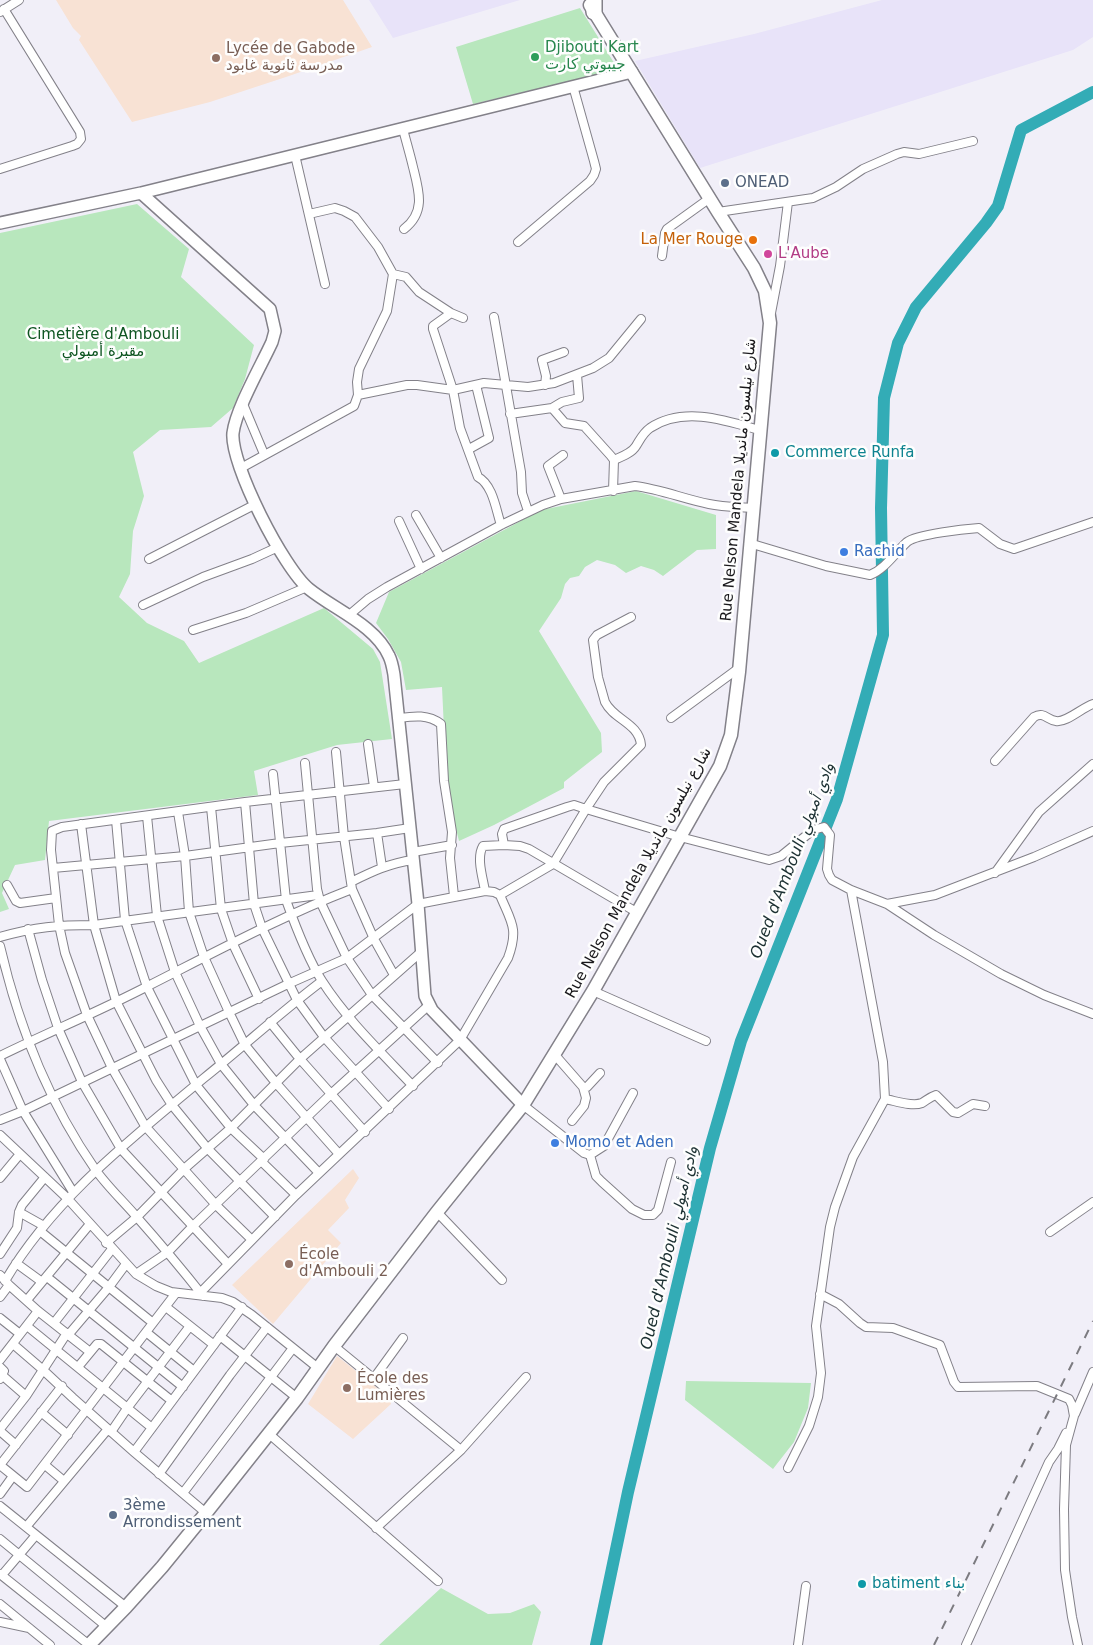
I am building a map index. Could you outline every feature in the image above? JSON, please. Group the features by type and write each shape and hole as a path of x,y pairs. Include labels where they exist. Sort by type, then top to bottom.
{"main road":[{"name":"Rue Nelson Mandela شارع نيلسون مانديلا","path":"89,1645 162,1567 206,1513 297,1398 334,1346 437,1212 523,1105 555,1055 638,913 720,766 731,735 739,668 770,322 765,291 761,281 592,4"}],"street":[{"path":"0,169 78,144 81,139 80,132 2,11 19,0"},
{"path":"0,223 142,193 632,72"},
{"path":"518,242 590,181 594,175 596,169 574,86"},
{"path":"403,128 419,190 420,201 412,223 404,229"},
{"path":"718,212 813,198 836,187 863,169 897,154 904,152 919,154 973,141"},
{"path":"295,155 310,214 324,284"},
{"path":"142,193 270,309 275,331 272,342 236,421 233,442 240,468 256,504 278,546 298,578 308,588 376,635 390,658 394,675 418,904 425,996 428,1005 523,1105 590,1155 596,1176 632,1209 644,1215 653,1214 658,1210 671,1162"},
{"path":"662,256 667,229 710,198"},
{"path":"770,322 780,266 788,202"},
{"path":"240,468 354,406 358,395 359,369 387,311 393,274 378,247 355,217 335,208 310,214"},
{"path":"393,274 406,277 419,292 463,318"},
{"path":"452,313 435,323 433,330 453,390 460,428 478,477 484,480 488,486 501,525"},
{"path":"494,317 521,472 522,493 528,512"},
{"path":"358,395 407,385 453,390 484,382 528,387 544,385 577,375 593,368 608,358 641,319"},
{"path":"544,385 546,376 542,360 564,352"},
{"path":"510,414 552,408 562,402 579,398 577,375"},
{"path":"469,449 489,438 476,385"},
{"path":"243,404 264,454"},
{"path":"552,408 565,423 584,426 614,460 613,491"},
{"path":"614,460 632,450 642,435 650,428 659,422 672,419 689,416 717,418 759,430"},
{"path":"561,500 548,466 563,454"},
{"path":"348,616 387,587 501,525 528,512 561,500 635,486 646,487 708,504 752,508"},
{"path":"149,559 256,504"},
{"path":"416,515 441,558"},
{"path":"399,521 421,569"},
{"path":"750,543 826,566 870,575 879,571 908,542 918,536 979,528 1000,544 1014,549 1093,522"},
{"path":"143,605 203,577 252,559 278,546"},
{"path":"193,630 246,614 308,588"},
{"path":"500,895 553,864 604,782 641,745 640,738 635,730 608,708 605,702 598,677 593,640 630,616"},
{"path":"671,718 739,668"},
{"path":"995,761 1038,715 1043,714 1056,721 1064,720 1093,704"},
{"path":"398,718 419,715 434,718 441,724 444,781 450,816 452,845 450,858 454,896"},
{"path":"368,744 374,787"},
{"path":"336,752 344,837 351,886 374,939 394,975"},
{"path":"304,763 319,898 347,958 372,995 438,1063"},
{"path":"995,873 1039,812 1093,764"},
{"path":"273,774 286,900 291,916 322,981 348,1016 413,1086"},
{"path":"252,1240 216,1205 145,1126 112,1068 87,1015 65,954 56,898 51,850 52,831 62,826 307,794 405,784"},
{"path":"245,802 254,904 262,928 288,984 324,1038 389,1109"},
{"path":"504,845 502,834 504,829 574,805 680,837 769,860 781,856 812,830 824,828 830,835 827,869 828,875 832,880 851,890 887,904 934,935 1000,974 1044,995 1093,1014"},
{"path":"211,807 221,909 233,944 259,999"},
{"path":"178,812 185,856 189,912 204,957 229,1012 245,1045 339,1154"},
{"path":"147,816 157,916 175,972 200,1026 221,1064 254,1105 319,1173"},
{"path":"116,820 125,920 147,987 172,1040 196,1085 231,1128 296,1196"},
{"path":"81,824 94,925 116,1001 156,1080 172,1106 208,1149 274,1217"},
{"path":"53,868 185,856 410,828"},
{"path":"887,904 935,895 995,873 1093,831"},
{"path":"377,833 382,867"},
{"path":"318,1368 242,1307 222,1298 202,1294 176,1293 156,1286 136,1274 90,1224 70,1195 23,1111 0,1058 30,1041 147,987 262,928 291,916 319,898 351,886 382,867 452,845"},
{"path":"485,891 480,858 480,851 483,846 520,846 529,849 638,913"},
{"path":"7,885 16,901 20,903 56,898"},
{"path":"788,1468 809,1426 818,1398 821,1374 816,1326 830,1227 835,1207 853,1157 886,1099 883,1062 851,890"},
{"path":"0,1120 23,1111 288,984 347,958 418,904 485,891 500,895 513,927 513,943 508,958 460,1040 274,1217 202,1294"},
{"path":"0,937 28,929 59,925 94,925 286,900 319,898"},
{"path":"28,929 58,1028 82,1082 121,1149 228,1264"},
{"path":"0,946 12,995 52,1097 96,1170 202,1294"},
{"path":"54,1323 92,1273 109,1246 160,1192 231,1128 300,1059 421,952"},
{"path":"0,1296 5,1280 16,1262 70,1195 145,1126 172,1106 270,1022 322,981"},
{"path":"593,990 706,1041"},
{"path":"136,1274 168,1252 193,1226 428,1005"},
{"path":"270,1022 365,1132"},
{"path":"555,1055 583,1087 586,1101 580,1113 572,1121"},
{"path":"583,1087 591,1084 600,1073"},
{"path":"590,1155 604,1146 632,1093"},
{"path":"886,1099 914,1104 936,1096 953,1112 958,1113 973,1104 985,1106"},
{"path":"0,1135 45,1177 70,1195"},
{"path":"0,1178 20,1154"},
{"path":"0,1254 17,1228 22,1205 45,1177"},
{"path":"1050,1232 1093,1202"},
{"path":"19,1212 42,1228 66,1252 153,1322"},
{"path":"437,1212 502,1280"},
{"path":"27,1300 90,1224"},
{"path":"16,1262 73,1298 183,1387"},
{"path":"16,1445 1,1425 26,1396 42,1368 68,1334 90,1311 126,1264"},
{"path":"5,1280 38,1310 90,1352"},
{"path":"62,1386 0,1465 27,1487 46,1465 176,1293"},
{"path":"820,1294 839,1304 866,1327 893,1328 940,1345 954,1382 958,1386 1037,1386 1069,1399 1074,1416 1066,1445 1065,1561 1072,1617 1078,1645"},
{"path":"166,1307 214,1345"},
{"path":"134,1452 242,1307"},
{"path":"0,1360 38,1310"},
{"path":"0,1318 20,1334"},
{"path":"27,1326 152,1428"},
{"path":"26,1527 128,1407 190,1326"},
{"path":"159,1474 267,1327"},
{"path":"146,1332 194,1371"},
{"path":"220,1336 297,1398"},
{"path":"374,1378 403,1338"},
{"path":"13,1344 159,1474 206,1513"},
{"path":"78,1367 99,1344 172,1401"},
{"path":"334,1346 461,1450"},
{"path":"183,1493 293,1348"},
{"path":"0,1367 4,1371 1,1378 26,1396"},
{"path":"966,1645 1049,1462 1058,1449 1093,1372"},
{"path":"376,1528 461,1450 526,1377"},
{"path":"41,1412 68,1435"},
{"path":"268,1433 438,1581"},
{"path":"46,1465 64,1481"},
{"path":"0,1494 13,1476"},
{"path":"0,1506 126,1607"},
{"path":"36,1535 1,1574 89,1645"},
{"path":"0,1539 107,1627"},
{"path":"798,1645 806,1586"},
{"path":"0,1604 50,1645"},
{"path":"0,1622 31,1629"}],"shaded area":[{"name":"Lycée de Gabode مدرسة ثانوية غابود","path":"56,0 343,0 372,47 210,102 132,122 79,40 81,36 73,28"},
{"path":"369,0 520,0 393,38"},
{"path":"882,0 1093,0 1093,37 1073,50 700,168 635,61 754,34"},
{"name":"École d'Ambouli 2","path":"353,1169 359,1178 345,1200 349,1208 328,1230 341,1243 273,1324 232,1285"},
{"name":"École des Lumières","path":"337,1356 390,1398 391,1404 353,1439 308,1404"}],"green space":[{"name":"Djibouti Kart جيبوتي كارت","path":"580,8 616,66 612,71 473,104 456,47"},
{"name":"Cimetière d'Ambouli مقبرة أمبولي","path":"137,204 189,249 181,277 254,345 245,379 233,408 211,427 160,430 133,452 144,496 133,531 130,574 119,597 147,623 184,641 199,663 324,608 373,649 380,662 392,739 337,745 254,771 258,795 49,821 45,860 15,865 2,893 9,909 0,912 0,233"},
{"path":"636,491 716,515 716,549 697,550 663,576 654,570 641,566 626,573 615,565 597,560 585,567 579,576 570,578 565,584 561,598 539,631 601,733 602,752 564,782 564,788 459,841 447,793 442,687 406,690 401,662 376,623 389,592 541,510"},
{"path":"686,1381 811,1383 808,1408 794,1442 773,1469 685,1400"},
{"path":"441,1588 488,1614 510,1613 534,1604 541,1612 532,1645 379,1645"}],"waterway":[{"name":"Oued d'Ambouli وادي أمبولي","path":"596,1645 628,1492 710,1148 741,1041 837,799 883,635 881,508 884,398 898,343 916,307 998,206 1021,130 1093,92"}],"railway":[{"path":"934,1645 1093,1321"}],"place":[{"name":"Djibouti Kart جيبوتي كارت","path":"535,57"},
{"name":"Lycée de Gabode مدرسة ثانوية غابود","path":"216,58"},
{"name":"ONEAD","path":"725,183"},
{"name":"La Mer Rouge","path":"753,240"},
{"name":"L'Aube","path":"768,254"},
{"name":"Commerce Runfa","path":"775,453"},
{"name":"Rachid","path":"844,552"},
{"name":"Momo et Aden","path":"555,1143"},
{"name":"École d'Ambouli 2","path":"289,1264"},
{"name":"École des Lumières","path":"347,1388"},
{"name":"3ème Arrondissement","path":"113,1515"},
{"name":"batiment بناء","path":"862,1584"}]}
